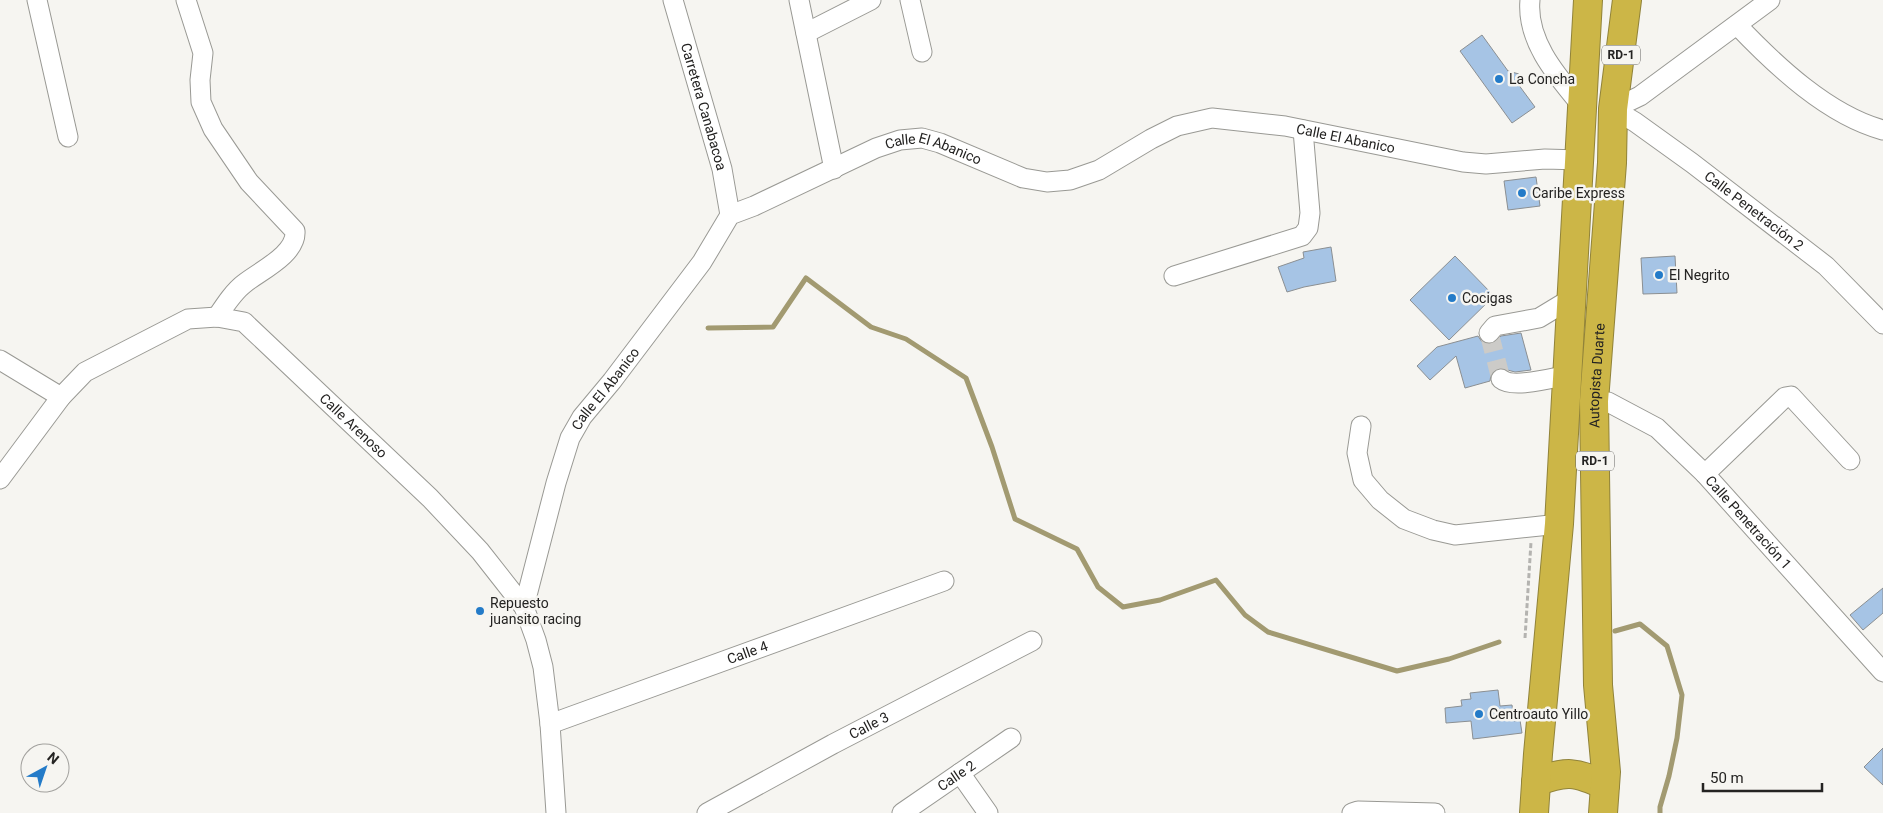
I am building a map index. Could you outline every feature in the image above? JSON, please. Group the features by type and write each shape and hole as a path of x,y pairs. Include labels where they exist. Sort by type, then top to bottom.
{"highway":[{"name":"Autopista Duarte","path":"1534,813 1559,524 1588,0"},
{"name":"Autopista Duarte","path":"1603,813 1605,773 1598,685 1594,402 1612,163 1613,109 1628,0"},
{"path":"1538,754 1563,763 1605,773"},
{"path":"1536,782 1552,776 1572,773 1583,776 1605,773"}],"street":[{"path":"37,0 68,137"},
{"path":"186,0 203,53 200,102 213,129 249,182 295,231 295,238 291,246 266,269 244,284 218,317"},
{"name":"Carretera Canabacoa","path":"673,0 722,168 730,215"},
{"path":"799,0 834,169"},
{"path":"806,33 871,0"},
{"path":"910,0 922,52"},
{"path":"1530,0 1531,26 1538,42 1558,78 1582,106"},
{"path":"1613,109 1640,96 1770,0"},
{"path":"1737,25 1792,77 1830,106 1871,127 1883,130"},
{"name":"Calle Penetración 2","path":"1613,109 1636,122 1692,163 1826,266 1883,324"},
{"name":"Calle El Abanico","path":"524,607 556,483 570,438 582,417 612,381 702,262 730,215 754,206 876,148 900,140 922,138 958,150 1023,178 1047,182 1070,180 1099,170 1177,126 1212,118 1285,126 1463,162 1486,164 1545,159 1580,160"},
{"path":"1174,276 1302,236 1308,228 1310,213 1303,130"},
{"path":"1489,333 1495,326 1539,318 1572,298"},
{"name":"Calle Arenoso","path":"0,479 60,397 85,372 188,319 218,317 244,322 430,498 480,551 524,607 543,667 550,724 556,813"},
{"path":"0,360 60,397"},
{"path":"1501,378 1509,383 1514,383 1568,375"},
{"path":"1705,474 1788,396 1791,396 1850,460"},
{"name":"Calle Penetración 1","path":"1594,402 1608,402 1657,428 1705,474 1883,672"},
{"path":"1360,426 1357,453 1363,480 1380,500 1404,519 1433,530 1455,535 1559,524"},
{"name":"Calle 4","path":"550,724 944,581"},
{"name":"Calle 3","path":"707,813 833,744 1032,641"},
{"name":"Calle 2","path":"902,813 1011,738"},
{"path":"960,774 988,813"},
{"path":"1352,813 1358,811 1435,813"}],"building":[{"name":"La Concha","path":"1482,35 1508,71 1519,74 1518,84 1535,107 1512,123 1460,51"},
{"name":"Caribe Express","path":"1536,177 1540,206 1508,210 1504,181"},
{"path":"1331,247 1336,281 1287,292 1278,267 1304,258 1303,252"},
{"name":"Cocigas","path":"1455,256 1494,296 1449,340 1410,300"},
{"name":"El Negrito","path":"1675,256 1677,293 1643,294 1641,258"},
{"name":"Cocigas","path":"1521,333 1531,370 1515,372 1500,368 1491,374 1490,381 1465,388 1456,356 1430,380 1417,366 1437,347 1478,336 1482,342 1492,344 1501,336"},
{"path":"1883,588 1883,613 1863,630 1850,615"},
{"name":"Centroauto Yillo","path":"1498,690 1500,706 1512,705 1514,721 1520,720 1522,733 1473,739 1471,721 1446,723 1445,708 1462,706 1461,700 1471,699 1470,693"},
{"path":"1883,748 1883,785 1864,767"}],"waterway":[{"path":"708,328 773,327 806,278 871,327 906,339 966,378 992,447 1015,519 1077,549 1098,587 1123,607 1160,600 1216,580 1245,615 1268,632 1397,671 1449,659 1499,642"},
{"path":"1615,631 1640,624 1667,646 1682,695 1677,738 1660,813"}],"tunnel":[{"path":"1489,333 1501,379"}],"place":[{"name":"La Concha","path":"1499,79"},
{"name":"Caribe Express","path":"1522,193"},
{"name":"El Negrito","path":"1659,275"},
{"name":"Cocigas","path":"1452,298"},
{"name":"Repuesto juansito racing","path":"480,611"},
{"name":"Centroauto Yillo","path":"1479,714"}]}
